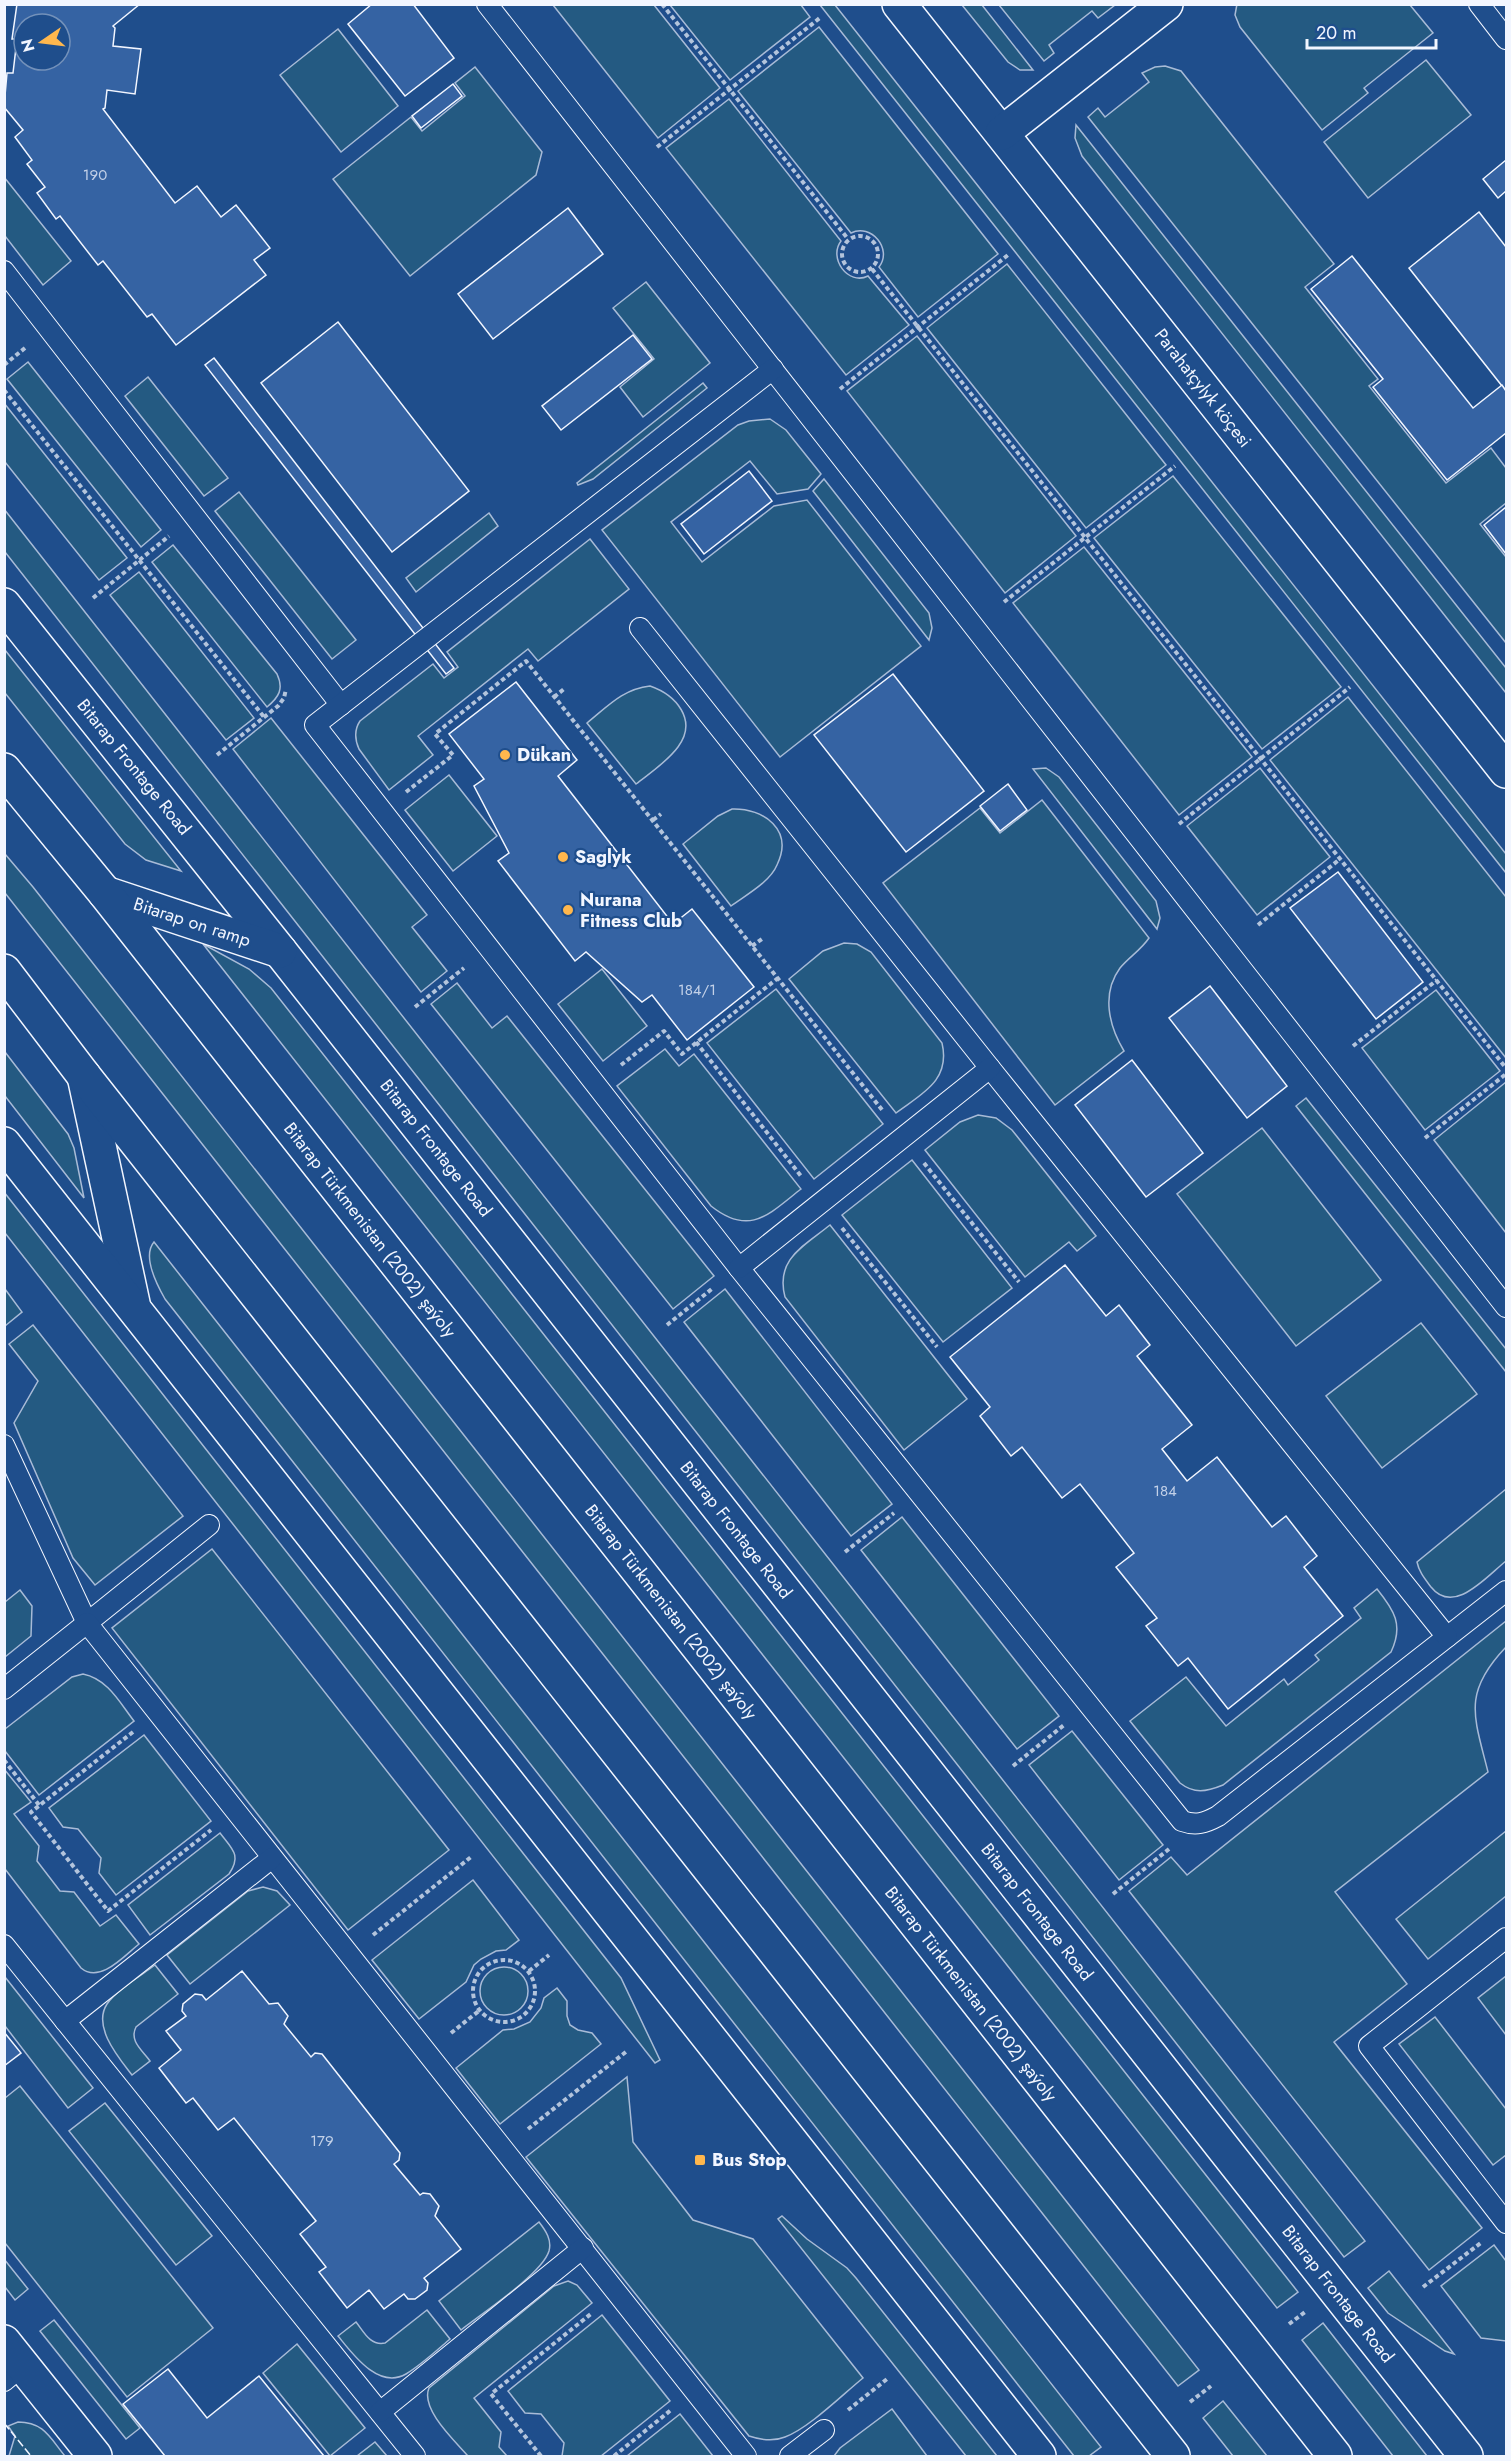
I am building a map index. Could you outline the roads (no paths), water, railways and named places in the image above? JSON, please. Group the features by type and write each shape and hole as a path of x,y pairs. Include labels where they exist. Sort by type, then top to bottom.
{"street":[{"name":"Parahatçylyk köçesi","path":"899,4 1506,771"},
{"path":"1002,133 1166,4"},
{"name":"Bitarap Frontage Road","path":"4,605 280,951 1466,2457"},
{"name":"Bitarap Türkmenistan (2002) şaýoly","path":"4,770 105,893 1335,2457"},
{"name":"Bitarap on ramp","path":"105,893 280,951"},
{"path":"4,971 84,1076 1173,2457"},
{"path":"84,1076 134,1310"},
{"path":"4,1144 1039,2457"},
{"path":"11,2363 95,2457"}],"lane":[{"path":"487,4 1506,1307"},
{"path":"1479,4 1506,39"},
{"path":"4,271 342,705"},
{"path":"773,369 315,725 739,1268 1173,1813 1182,1821 1192,1825 1218,1816 1506,1591"},
{"path":"640,628 1447,1637"},
{"path":"739,1268 990,1068"},
{"path":"4,1445 87,1623 618,2292 746,2457"},
{"path":"4,1689 209,1525"},
{"path":"65,2021 272,1858"},
{"path":"1506,1938 1369,2046 1506,2223"},
{"path":"4,1945 416,2457"},
{"path":"380,2412 583,2248"},
{"path":"790,2457 824,2430"}],"place":[{"name":"Dükan","path":"505,755"},
{"name":"Saglyk","path":"563,857"},
{"name":"Nurana Fitness Club","path":"568,910"},
{"name":"Bus Stop","path":"700,2160"}]}
